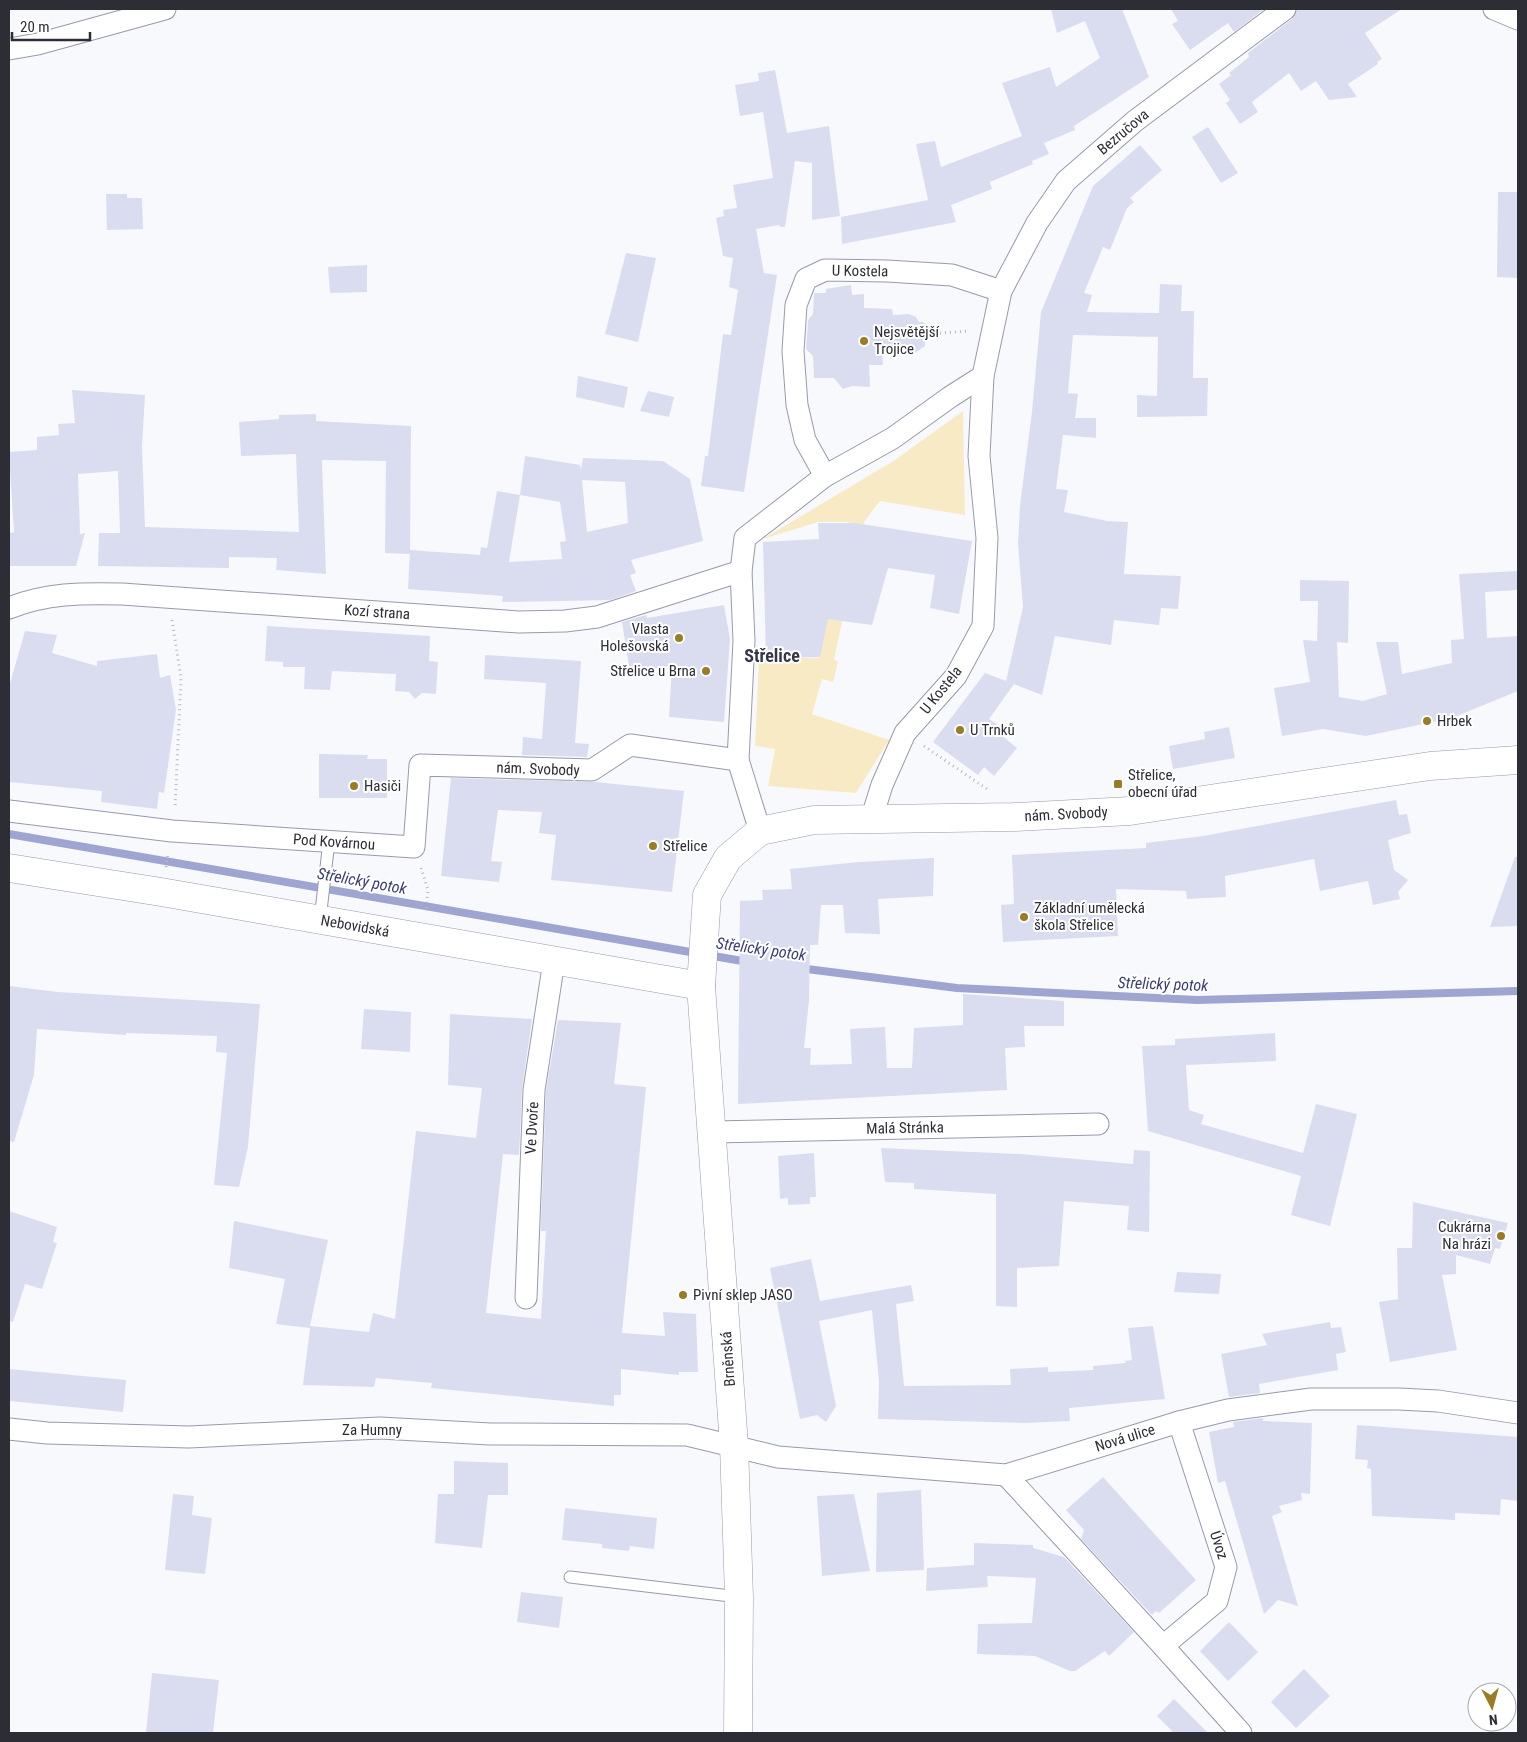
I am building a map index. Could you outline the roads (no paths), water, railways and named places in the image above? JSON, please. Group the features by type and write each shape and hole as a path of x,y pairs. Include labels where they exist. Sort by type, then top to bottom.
{"street":[{"path":"9,49 38,44 165,9"},
{"name":"Bezručova","path":"1001,291 1037,223 1066,181 1135,121 1285,9"},
{"path":"1494,9 1518,19"},
{"name":"U Kostela","path":"825,476 805,440 797,405 793,351 795,314 796,305 806,280 825,270 915,273 952,276 1001,291 983,376 980,456 987,538 983,626 956,676 905,733 882,784 872,817"},
{"path":"760,831 738,760 744,640 741,571 745,538 825,476 893,438 983,376"},
{"name":"Kozí strana","path":"9,608 43,596 78,593 519,622 565,622 597,617 741,571"},
{"name":"nám. Svobody","path":"420,765 592,770 630,745 738,760"},
{"name":"nám. Svobody","path":"702,976 707,895 728,858 760,831 814,820 872,817 1014,817 1130,811 1430,766 1518,760"},
{"name":"Pod Kovárnou","path":"9,811 172,831 414,847 420,765"},
{"name":"Nebovidská","path":"9,868 554,961 702,976"},
{"name":"Ve Dvoře","path":"526,1298 534,1090 554,961"},
{"name":"Brněnská","path":"702,976 734,1445 739,1597 738,1733"},
{"name":"Malá Stránka","path":"712,1132 1098,1124"},
{"name":"Nová ulice","path":"734,1445 778,1457 1006,1475 1179,1422 1228,1410 1311,1399 1438,1401 1518,1413"},
{"name":"Úvoz","path":"1163,1646 1218,1601 1226,1567 1179,1422"},
{"name":"Za Humny","path":"9,1429 47,1433 188,1437 380,1428 490,1434 687,1435 734,1445"},
{"path":"1006,1475 1241,1733"}],"lane":[{"path":"320,920 329,841"},
{"path":"570,1576 739,1597"}],"waterway":[{"name":"Střelický potok","path":"9,834 748,962"},
{"name":"Střelický potok","path":"799,968 957,988 1197,1000 1518,991"}],"place":[{"name":"Nejsvětější Trojice","path":"864,341"},
{"name":"Vlasta Holešovská","path":"679,638"},
{"name":"Střelice u Brna","path":"706,671"},
{"name":"Hrbek","path":"1427,721"},
{"name":"U Trnků","path":"960,730"},
{"name":"Střelice, obecní úřad","path":"1118,784"},
{"name":"Hasiči","path":"354,786"},
{"name":"Střelice","path":"653,846"},
{"name":"Základní umělecká škola Střelice","path":"1024,917"},
{"name":"Cukrárna Na hrázi","path":"1501,1236"},
{"name":"Pivní sklep JASO","path":"683,1295"}],"district":[{"name":"Střelice","path":"772,655"}]}
